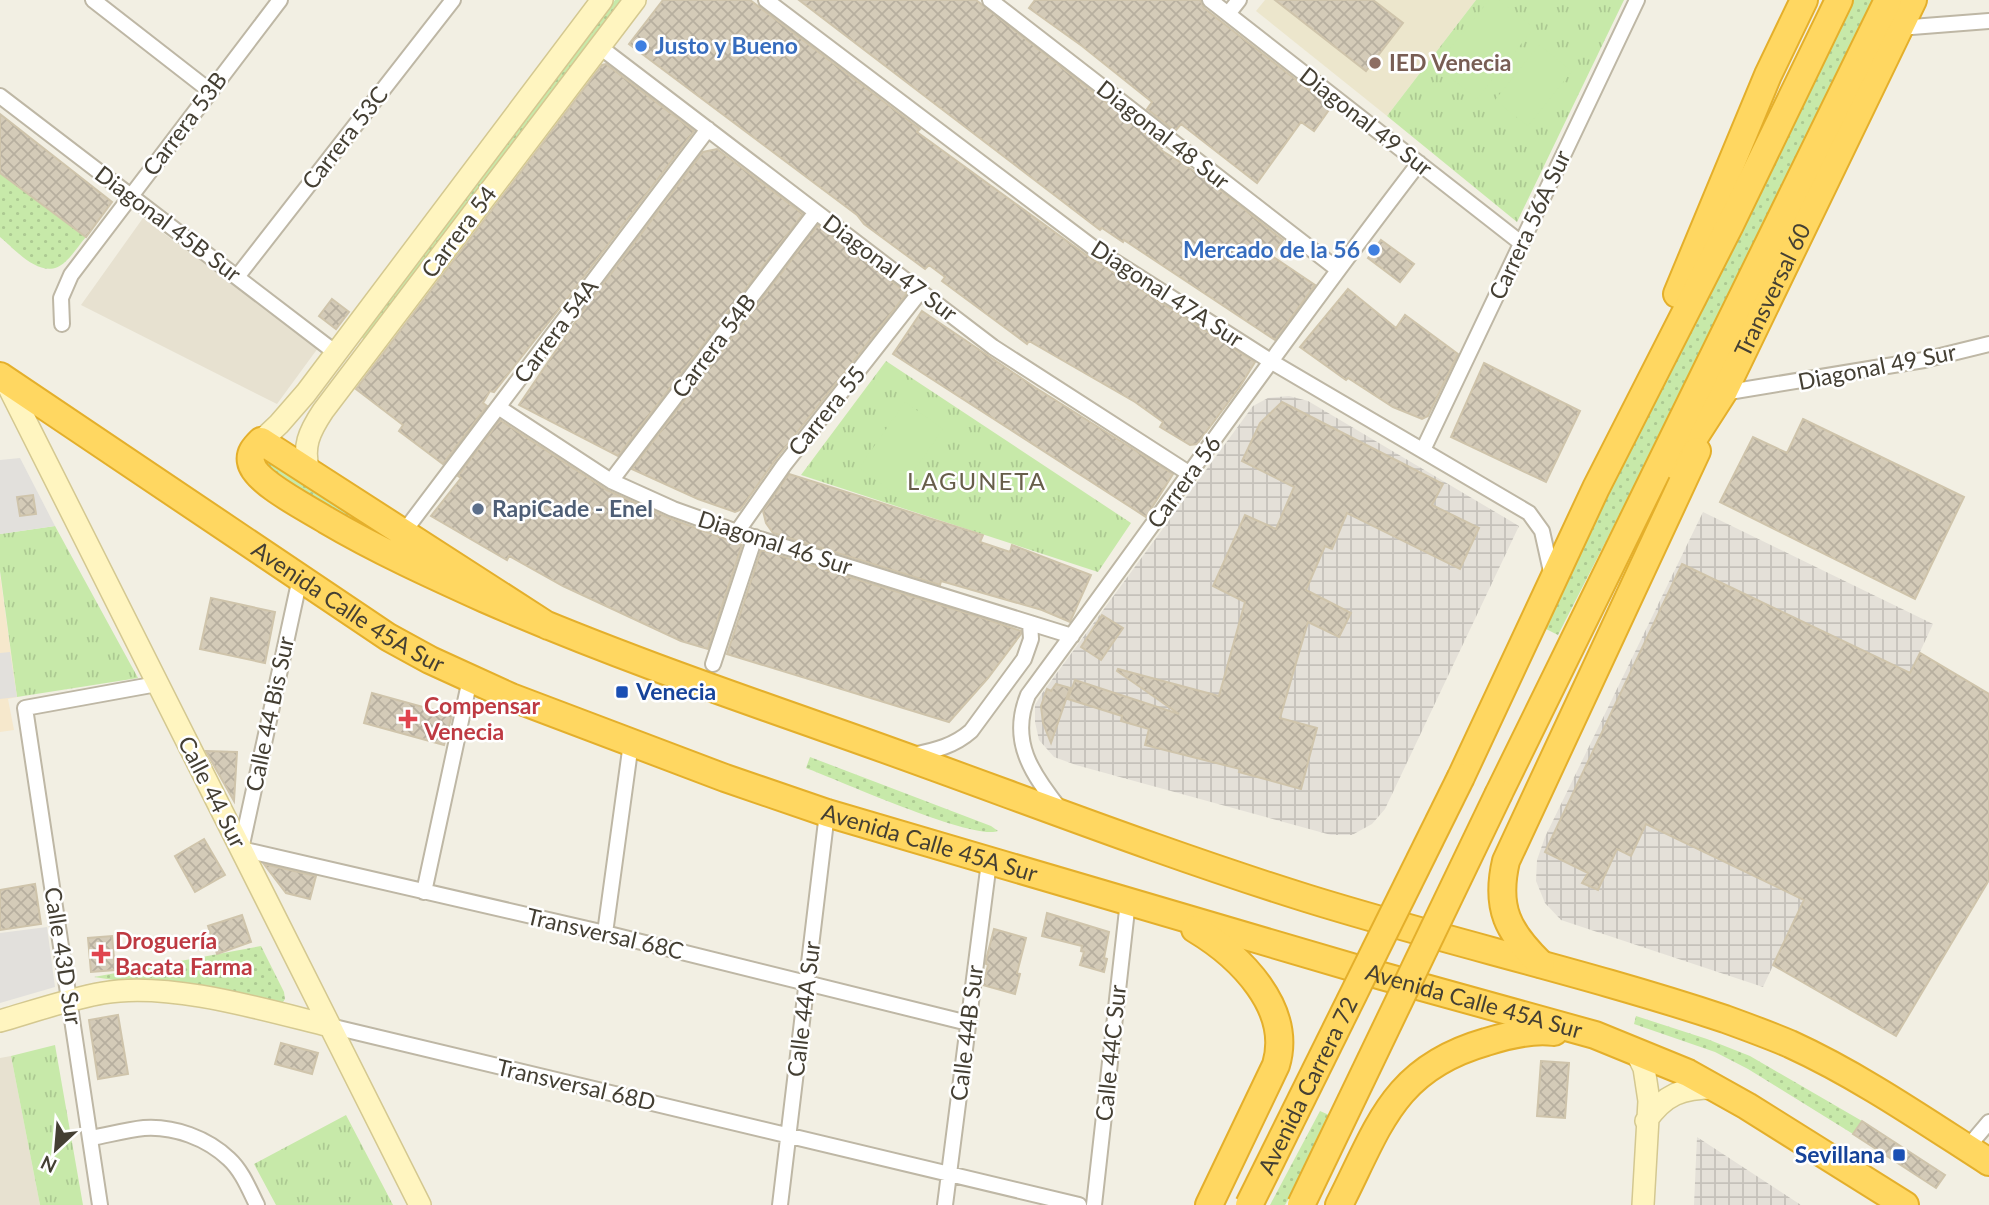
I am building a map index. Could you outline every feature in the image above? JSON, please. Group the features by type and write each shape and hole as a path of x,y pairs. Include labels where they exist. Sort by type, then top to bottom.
{"highway":[{"path":"1597,488 1768,75 1804,0"},
{"path":"1553,581 1839,0"},
{"name":"Transversal 60","path":"1499,793 1888,0"},
{"name":"Transversal 60","path":"1610,567 1723,393 1913,0"},
{"path":"1773,235 1813,206"},
{"name":"Avenida Calle 45A Sur","path":"2,377 388,636 511,697 827,813 1382,976 1595,1035 1688,1073 1714,1087 1905,1205"},
{"path":"1541,964 1512,932 1505,917 1501,883 1506,862 1723,393"},
{"path":"548,626 309,472 257,445 250,458 256,473 324,518 425,571 548,626 650,666 1274,888 1692,1008 1790,1044 1887,1097 1989,1162"},
{"name":"Avenida Carrera 72","path":"1249,1205 1461,777 1553,581"},
{"name":"Avenida Carrera 72","path":"1301,1205 1499,793"},
{"path":"1167,912 1233,954 1272,1009 1281,1040 1276,1065 1209,1205"},
{"path":"1339,1205 1392,1102 1402,1089 1425,1069 1476,1044 1514,1035 1544,1031 1595,1035"}],"street":[{"path":"93,0 210,92"},
{"name":"Carrera 53B","path":"62,324 61,298 67,282 280,0"},
{"name":"Carrera 53C","path":"237,277 453,0"},
{"name":"Carrera 54","path":"257,445 290,412 336,353 602,0"},
{"name":"Carrera 54","path":"309,472 306,453 312,428 635,0"},
{"name":"Diagonal 47A Sur","path":"766,0 1096,249 1272,362 1520,507 1537,521 1546,543 1553,581"},
{"name":"Diagonal 48 Sur","path":"990,0 1337,270"},
{"name":"Diagonal 49 Sur","path":"1210,0 1521,243"},
{"path":"1228,14 1239,0"},
{"name":"Carrera 56A Sur","path":"1423,450 1637,0"},
{"path":"1899,28 1989,21"},
{"name":"Diagonal 47 Sur","path":"600,47 1025,369 1190,474"},
{"name":"Diagonal 45B Sur","path":"0,96 336,353"},
{"path":"509,124 517,156"},
{"name":"Carrera 54A","path":"403,533 708,129"},
{"name":"Carrera 56","path":"1063,813 1037,779 1024,747 1021,718 1028,695 1337,270 1419,163"},
{"name":"Carrera 54B","path":"611,481 816,212"},
{"name":"Carrera 55","path":"737,532 784,465 920,292"},
{"name":"Diagonal 49 Sur","path":"1723,393 1911,362 1989,344"},
{"name":"Calle 44 Sur","path":"2,377 420,1205"},
{"name":"Diagonal 46 Sur","path":"498,407 611,481 673,509 737,532 1072,636"},
{"path":"713,664 755,537"},
{"name":"Calle 44 Bis Sur","path":"241,849 300,578"},
{"path":"907,757 947,747 960,741 971,731 1024,659 1031,639 1030,623"},
{"path":"424,892 470,679"},
{"name":"Calle 43D Sur","path":"100,1205 24,708 158,684"},
{"path":"605,933 631,743"},
{"name":"Calle 44A Sur","path":"780,1205 827,813"},
{"name":"Transversal 68C","path":"241,849 605,933 968,1023"},
{"name":"Calle 44B Sur","path":"945,1205 989,862"},
{"name":"Calle 44C Sur","path":"1094,1205 1128,901"},
{"name":"Transversal 68D","path":"0,1021 103,993 153,991 226,1001 1079,1205"},
{"path":"1635,1050 1644,1068 1649,1101 1643,1205"},
{"path":"1646,1121 1672,1095 1690,1088 1714,1087"},
{"path":"1967,1148 1989,1122"},
{"path":"91,1138 145,1128 179,1131 206,1142 229,1160 244,1178 257,1205"}],"shaded area":[{"name":"IED Venecia","path":"1265,0 1476,0 1387,116 1256,11"},
{"path":"143,218 318,348 277,404 81,305"},
{"path":"1289,396 1308,401 1519,526 1385,809 1372,824 1352,835 1331,835 1076,765 1054,757 1039,740 1035,722 1035,705 1043,692 1253,406 1268,398"},
{"path":"20,458 55,526 0,534 0,460"},
{"path":"1703,512 1933,624 1763,987 1561,920 1545,903 1536,881 1537,860 1545,837"},
{"path":"0,574 17,697 8,699 14,730 0,732"},
{"path":"10,652 17,697 0,699 0,653"},
{"path":"47,927 55,987 0,1003 0,933"},
{"path":"11,1056 40,1205 0,1205 0,1058"},
{"path":"1697,1137 1801,1205 1694,1205"}],"green space":[{"path":"615,0 625,0 366,340 360,337"},
{"path":"1476,0 1624,0 1517,222 1387,116"},
{"path":"1489,0 1499,0 1534,28 1477,99 1436,66"},
{"path":"1848,0 1877,0 1558,635 1544,628"},
{"path":"1539,45 1572,71 1528,126 1495,100"},
{"path":"0,173 86,237 65,262 48,269 39,267 0,237"},
{"path":"886,361 1131,523 1098,572 801,475"},
{"path":"905,402 943,429 897,495 859,468"},
{"path":"267,460 400,540 396,548 263,471 263,463"},
{"path":"55,526 138,678 17,697 0,571 0,534"},
{"path":"810,757 998,831 984,832 962,827 874,796 806,768"},
{"path":"261,946 284,992 285,999 281,1005 94,977"},
{"path":"1636,1016 1750,1056 1862,1121 1853,1134 1748,1069 1715,1052 1634,1024"},
{"path":"55,1045 83,1205 40,1205 11,1056"},
{"path":"1320,1111 1329,1115 1292,1193 1285,1205 1270,1205"},
{"path":"346,1115 393,1205 276,1205 254,1164"}],"building":[{"path":"663,0 750,0 920,129 917,132 1089,257 1255,362 1239,388 1197,444 1190,445 1160,427 1163,422 1135,402 1029,341 1027,344 942,281 945,277 929,265 925,269 629,44"},
{"path":"799,0 976,0 1163,147 1161,150 1205,178 1283,240 1272,256 1315,285 1275,340 1124,240 1123,242 1102,228 1100,230"},
{"path":"1035,0 1200,0 1204,8 1331,107 1314,131 1301,122 1257,183 1181,124 1175,131 1147,109 1152,102 1029,8"},
{"path":"1275,0 1373,0 1403,23 1366,71"},
{"path":"606,64 694,131 567,299 494,392 490,391 483,403 487,406 443,464 399,431 403,425 356,389 602,65"},
{"path":"0,114 112,202 86,237 0,173"},
{"path":"717,149 803,214 618,456 519,405 582,312 703,152"},
{"path":"818,225 907,293 776,459 740,510 735,512 698,499 632,469"},
{"path":"1381,240 1414,264 1400,282 1368,258"},
{"path":"1348,289 1396,328 1405,315 1458,354 1428,416 1422,419 1393,407 1348,378 1346,380 1300,347"},
{"path":"332,299 349,312 336,329 319,316"},
{"path":"922,311 1036,388 1173,474 1146,517 893,354"},
{"path":"1484,363 1580,411 1546,482 1451,437"},
{"path":"1282,402 1443,484 1432,505 1479,528 1460,569 1347,513 1332,549 1325,546 1306,590 1351,613 1339,637 1308,622 1280,718 1317,728 1301,789 1239,772 1240,769 1145,745 1149,729 1121,721 1122,716 1068,699 1075,680 1179,714 1117,671 1118,669 1219,696 1245,602 1213,586 1245,515 1276,529 1294,487 1242,461 1260,423"},
{"path":"1803,419 1964,497 1915,599 1720,502 1753,437 1787,453"},
{"path":"500,420 607,490 669,518 742,545 708,649 681,641 563,586 509,556 507,560 431,516 461,478 458,476"},
{"path":"789,474 983,535 980,542 1010,552 1012,545 1091,575 1070,622 1042,610 941,581 940,585 773,533 766,523 763,511"},
{"path":"33,495 36,514 20,516 17,497"},
{"path":"761,550 986,619 1021,631 1021,634 988,678 949,722 727,654"},
{"path":"1682,564 1910,673 1920,653 1989,694 1989,880 1896,1036 1773,965 1804,900 1646,824 1631,856 1617,849 1598,890 1582,883 1588,873 1545,852"},
{"path":"211,598 275,612 265,663 200,649"},
{"path":"1102,615 1123,628 1101,660 1081,647"},
{"path":"1056,684 1070,688 1051,743 1043,723 1041,706 1047,689 1051,691"},
{"name":"Compensar Venecia","path":"372,693 452,715 444,745 364,723"},
{"path":"206,751 237,752 234,801 212,762"},
{"path":"204,839 225,875 195,892 175,856"},
{"path":"264,864 316,876 310,899 286,893"},
{"path":"35,884 41,924 0,930 0,890"},
{"path":"1047,913 1109,932 1104,972 1080,965 1084,952 1081,951 1082,946 1042,936"},
{"path":"242,915 251,942 217,954 208,926"},
{"path":"994,929 1026,938 1015,994 983,985"},
{"name":"Droguería Bacata Farma","path":"112,936 115,970 91,972 88,938"},
{"path":"118,1015 128,1074 98,1079 89,1020"},
{"path":"281,1043 318,1053 312,1074 275,1064"},
{"path":"1541,1061 1569,1063 1565,1118 1537,1116"},
{"name":"Sevillana","path":"1862,1121 1945,1175 1936,1188 1853,1134"}],"place":[{"name":"Justo y Bueno","path":"641,46"},
{"name":"IED Venecia","path":"1375,63"},
{"name":"Mercado de la 56","path":"1374,250"},
{"name":"RapiCade - Enel","path":"478,509"},
{"name":"Venecia","path":"622,692"},
{"name":"Compensar Venecia","path":"408,719"},
{"name":"Droguería Bacata Farma","path":"101,954"},
{"name":"Sevillana","path":"1899,1155"}],"district":[{"name":"LAGUNETA","path":"977,482"}]}
